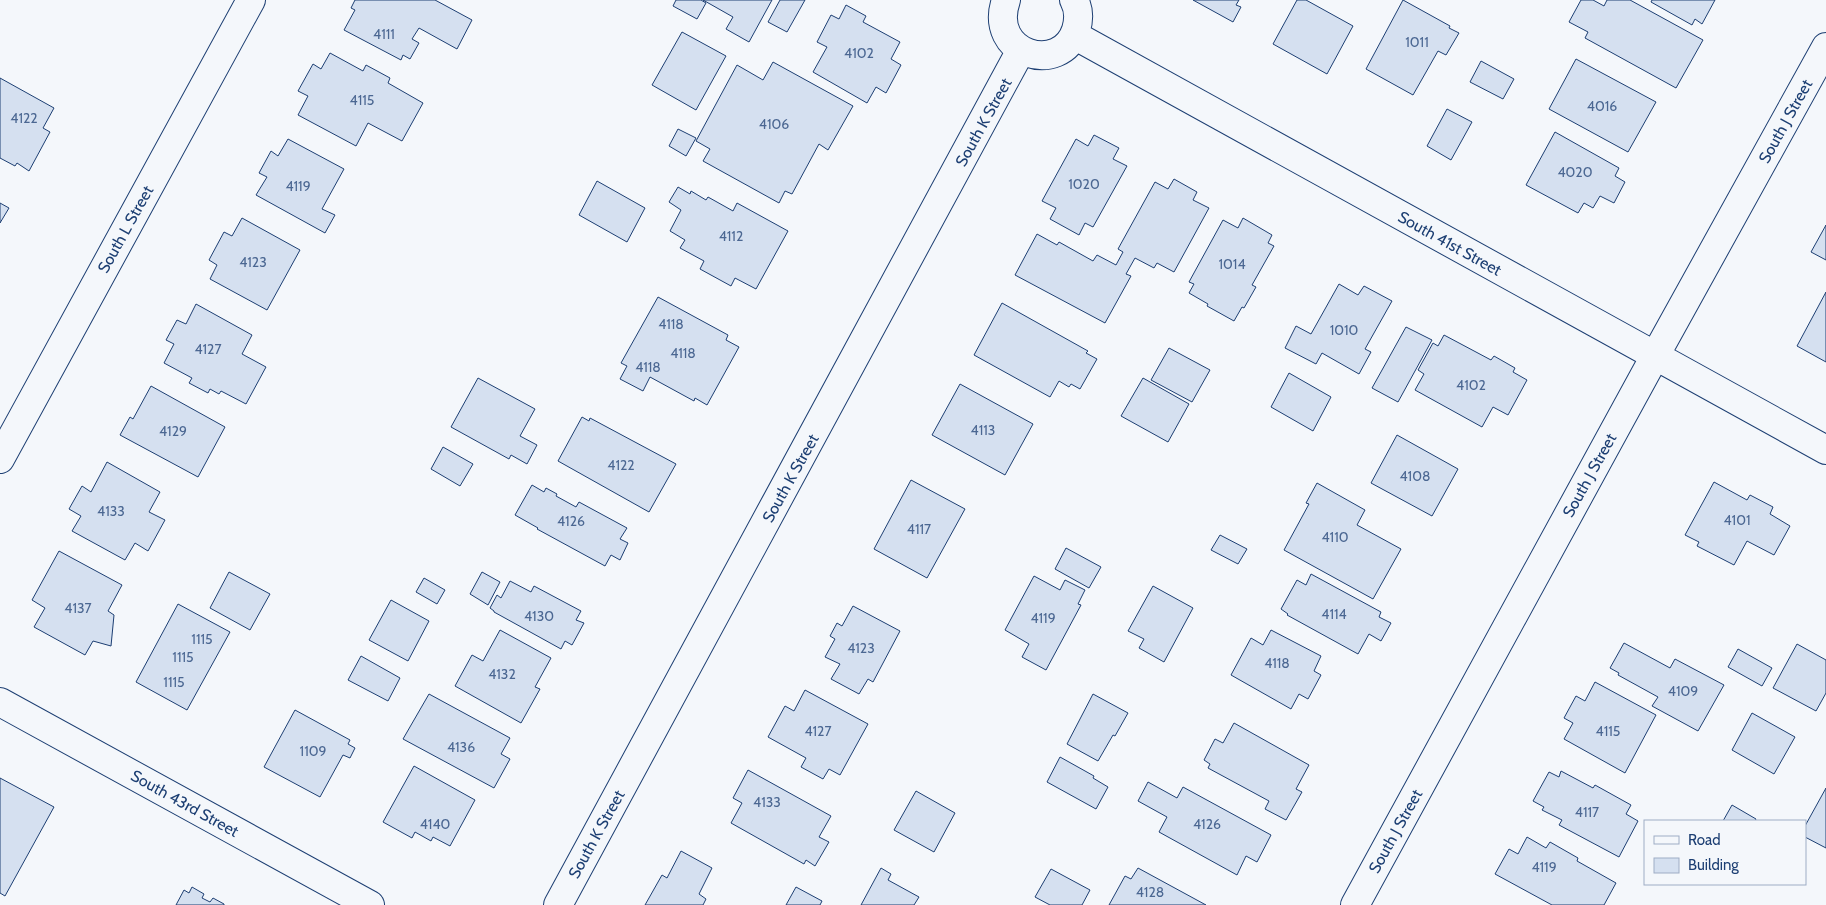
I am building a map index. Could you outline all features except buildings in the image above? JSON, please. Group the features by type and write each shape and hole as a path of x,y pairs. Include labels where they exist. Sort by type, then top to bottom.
{"street":[{"name":"South L Street","path":"0,459 251,0"},
{"path":"1006,0 1002,10 1002,22 1005,33 1012,43 1021,50 1033,55 1057,52 1067,45 1074,36 1078,25 1078,14 1074,0"},
{"name":"South 41st Street","path":"1074,36 1826,450"},
{"name":"South J Street","path":"1355,905 1826,47"},
{"name":"South K Street","path":"558,905 1021,50"},
{"name":"South 43rd Street","path":"0,702 370,905"}]}
